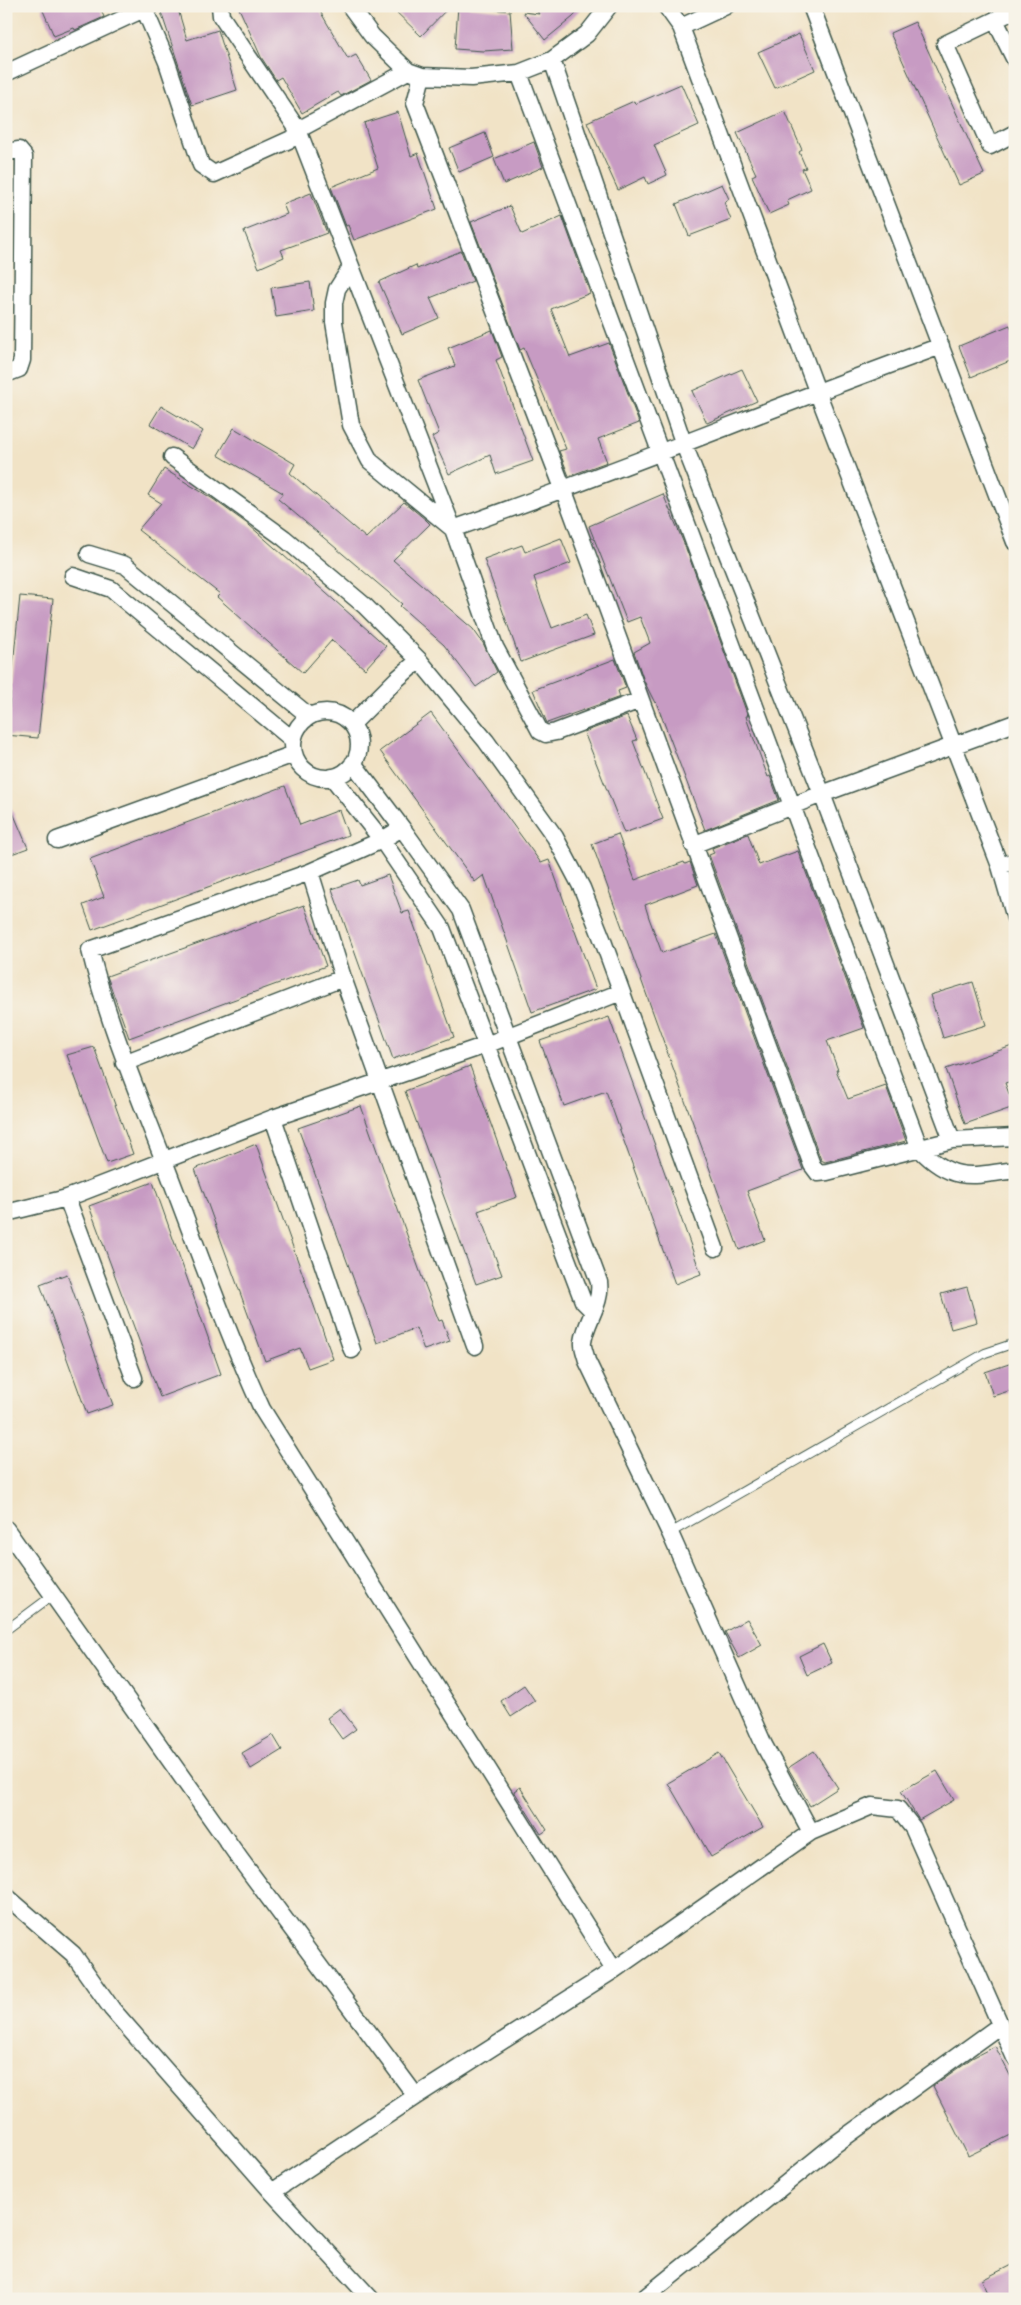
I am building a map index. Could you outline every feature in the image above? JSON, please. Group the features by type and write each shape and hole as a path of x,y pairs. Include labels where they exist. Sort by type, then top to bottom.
{"street":[{"path":"220,6 221,16 299,132 453,529 495,647 540,731 546,734 556,732 640,700"},
{"path":"350,6 372,36 415,74"},
{"path":"6,73 144,8 167,62 201,165 214,174 415,74 470,78 520,73 552,60 588,34 609,6"},
{"path":"666,6 681,27 816,391 954,744 1007,864 1015,918"},
{"path":"681,27 726,6"},
{"path":"811,6 1015,542"},
{"path":"1015,10 945,44 990,146 1015,133"},
{"path":"994,20 1015,60"},
{"path":"552,60 683,442 822,794 952,1140"},
{"path":"520,73 659,452 920,1149 934,1164 950,1173 973,1176 1015,1170"},
{"path":"415,74 414,103 564,491 812,1165 818,1173 827,1172 952,1140 1015,1136"},
{"path":"6,152 19,150 24,156 22,360 19,369 6,374"},
{"path":"351,267 337,289 334,303 334,322 351,425 370,461 453,529"},
{"path":"453,529 564,491 683,442 816,391 942,346"},
{"path":"172,457 284,538 365,606 419,660 486,741 555,837 582,888 715,1248"},
{"path":"89,554 125,565 309,716"},
{"path":"73,576 111,588 293,747 299,765 308,773 319,777 332,777 344,772 353,763 358,754 359,743 352,724 339,714 324,711 309,716 298,726 293,747"},
{"path":"352,724 397,678 419,660"},
{"path":"693,845 822,794 1015,723"},
{"path":"56,840 293,747"},
{"path":"353,763 461,910 594,1262 601,1295 593,1311 582,1343 587,1361 670,1534 764,1745 811,1832"},
{"path":"332,777 382,840 442,928 583,1301 593,1311"},
{"path":"402,828 382,840 310,872 90,950 98,984 124,1063 164,1161 236,1352 262,1409 614,1970"},
{"path":"310,872 343,978 379,1082 475,1346"},
{"path":"124,1063 343,978"},
{"path":"6,1213 67,1198 273,1118 509,1037 621,992"},
{"path":"273,1118 352,1350"},
{"path":"67,1198 134,1378"},
{"path":"6,1529 240,1859 416,2096"},
{"path":"272,2192 416,2096 614,1970 811,1832 872,1806 898,1808 913,1828 999,2026 1015,2058"},
{"path":"6,1896 73,1954 112,2009 272,2192 371,2299"},
{"path":"643,2299 830,2148 999,2026"}],"lane":[{"path":"670,1534 985,1353 1015,1343"},
{"path":"6,1630 53,1594"}],"building":[{"path":"41,6 99,6 104,17 75,30 74,28 54,36"},
{"path":"159,6 177,6 187,40 218,30 237,90 192,105"},
{"path":"238,6 317,6 348,59 356,55 371,80 341,96 338,92 302,113 281,77 276,80 261,57"},
{"path":"390,6 450,6 421,36"},
{"path":"458,6 510,11 513,49 483,51 455,49"},
{"path":"534,6 583,6 573,17 545,40 523,12 539,14"},
{"path":"915,22 984,174 959,185 890,33"},
{"path":"799,34 815,70 775,88 758,52"},
{"path":"681,84 699,125 654,145 667,175 648,184 645,177 618,190 587,122 634,101 635,104"},
{"path":"785,111 802,150 799,152 806,168 802,169 811,189 787,200 789,205 769,214 752,176 756,174 737,133"},
{"path":"398,112 411,156 418,153 437,209 354,240 348,225 346,226 331,187 378,168 364,123"},
{"path":"485,133 494,157 459,172 449,148"},
{"path":"534,142 543,167 504,184 494,159"},
{"path":"722,184 729,199 724,202 731,220 689,236 676,204"},
{"path":"311,193 327,233 281,250 284,257 259,268 244,231 287,214 283,204"},
{"path":"510,206 522,234 562,216 590,293 551,309 570,357 609,343 639,423 598,439 607,462 569,476 559,451 566,449 524,348 520,350 471,222"},
{"path":"461,251 473,281 430,298 439,318 402,334 379,282 416,265 417,269"},
{"path":"310,282 314,311 276,317 271,288"},
{"path":"1010,325 1015,337 1015,359 971,377 959,346"},
{"path":"492,330 502,357 496,360 533,461 496,474 490,455 449,474 432,437 439,433 418,380 455,366 448,348"},
{"path":"742,369 757,401 707,423 692,391"},
{"path":"161,406 203,431 192,449 150,424"},
{"path":"234,428 295,464 290,473 366,538 404,502 426,520 430,524 393,560 473,629 483,643 497,672 476,687 444,645 400,606 402,604 278,499 283,493 218,455"},
{"path":"164,469 213,499 249,525 386,646 365,669 332,640 303,673 217,597 220,594 138,530 161,503 148,495"},
{"path":"663,494 685,546 748,716 746,716 748,723 768,777 770,776 779,800 705,830 656,702 644,681 634,652 650,643 640,617 627,622 589,526"},
{"path":"561,538 571,563 534,577 540,596 552,628 586,615 594,635 521,662 484,559 522,545 525,552"},
{"path":"20,596 53,599 38,738 6,735"},
{"path":"615,659 626,688 618,691 620,697 547,723 533,690"},
{"path":"431,713 541,863 549,860 596,989 532,1012 484,875 475,882 380,751"},
{"path":"627,716 637,740 633,741 663,819 624,833 584,732"},
{"path":"285,786 300,825 339,810 348,835 92,930 83,905 104,897 90,859"},
{"path":"6,796 28,848 6,856"},
{"path":"618,834 635,880 684,862 685,864 690,862 698,885 645,905 649,918 662,953 716,934 803,1170 747,1191 765,1240 739,1250 592,844"},
{"path":"748,834 759,865 798,851 864,1028 827,1041 838,1070 836,1070 848,1099 886,1086 906,1141 825,1162 821,1160 709,855 714,853 712,848"},
{"path":"388,875 402,913 409,911 454,1037 393,1059 332,889 358,880 360,885"},
{"path":"304,905 326,966 129,1038 107,976"},
{"path":"973,982 986,1025 943,1038 930,995"},
{"path":"609,1017 701,1274 675,1284 606,1091 564,1106 540,1041"},
{"path":"1015,1045 1015,1080 1005,1083 1014,1107 965,1124 946,1069"},
{"path":"94,1047 133,1154 107,1163 67,1055"},
{"path":"470,1066 517,1197 478,1211 502,1275 476,1284 405,1091"},
{"path":"361,1106 423,1280 439,1321 442,1320 450,1341 424,1350 416,1328 377,1343 298,1128"},
{"path":"256,1144 333,1359 308,1368 300,1348 265,1361 195,1169"},
{"path":"153,1182 221,1374 160,1397 89,1206"},
{"path":"67,1274 113,1405 87,1414 40,1284"},
{"path":"967,1287 977,1322 951,1329 941,1294"},
{"path":"1015,1362 1015,1389 993,1396 985,1372"},
{"path":"747,1619 762,1645 739,1658 725,1632"},
{"path":"823,1644 832,1663 807,1675 799,1656"},
{"path":"524,1685 535,1701 511,1717 501,1701"},
{"path":"340,1708 356,1729 342,1739 327,1718"},
{"path":"273,1735 282,1750 251,1769 242,1753"},
{"path":"814,1751 838,1788 810,1806 788,1768"},
{"path":"719,1753 763,1827 711,1857 668,1783"},
{"path":"937,1771 954,1800 919,1820 901,1791"},
{"path":"520,1787 547,1830 541,1834 514,1791"},
{"path":"995,2046 1015,2085 1015,2133 968,2156 933,2086 972,2058"},
{"path":"1015,2263 1015,2299 991,2299 982,2280"}]}
